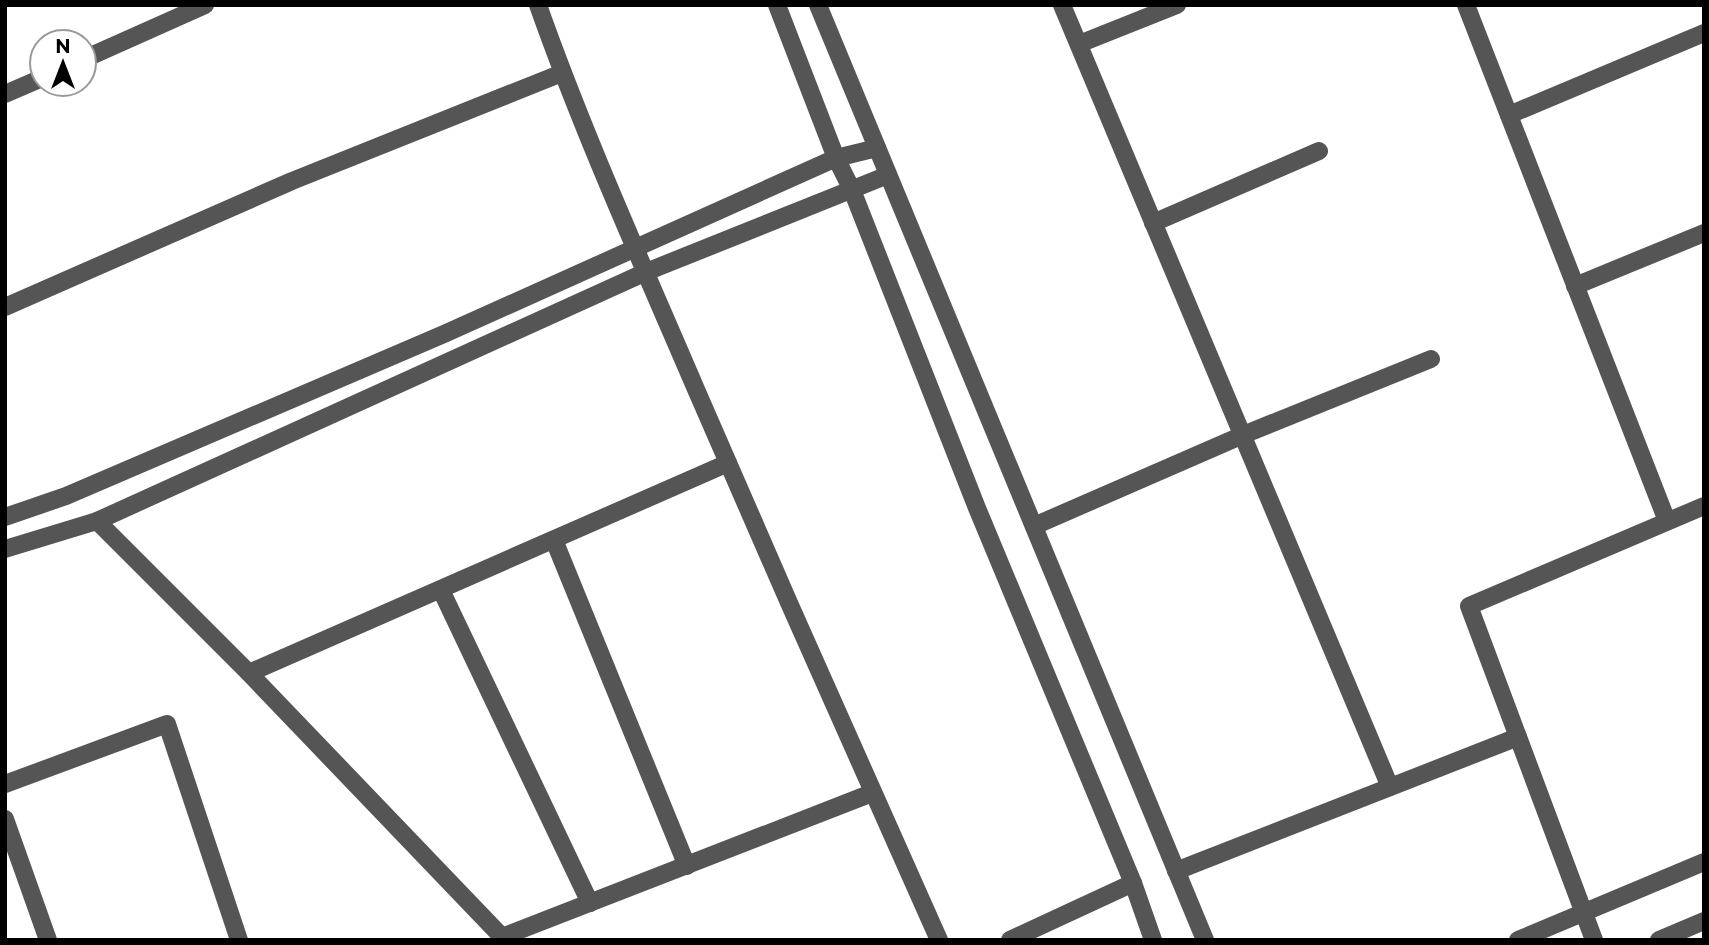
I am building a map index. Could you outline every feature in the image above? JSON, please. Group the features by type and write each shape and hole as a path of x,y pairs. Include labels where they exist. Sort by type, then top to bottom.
{"street":[{"path":"98,53 205,5"},
{"path":"538,5 562,73 635,248 872,793 939,940"},
{"path":"777,5 977,508 1133,883 1153,940"},
{"path":"818,5 1205,940"},
{"path":"1062,5 1390,787"},
{"path":"1079,44 1177,5"},
{"path":"1466,5 1667,521"},
{"path":"1509,115 1704,33"},
{"path":"5,307 292,181 562,73"},
{"path":"5,94 28,84"},
{"path":"5,517 66,496 444,334 836,158 877,148"},
{"path":"1153,223 1319,151"},
{"path":"5,549 97,521 646,272 888,174"},
{"path":"1576,286 1704,233"},
{"path":"1034,526 1243,435 1432,359"},
{"path":"249,673 728,463"},
{"path":"1594,940 1469,606 1704,506"},
{"path":"97,521 249,673 503,939 872,793"},
{"path":"554,540 687,866"},
{"path":"441,590 590,903"},
{"path":"5,784 167,724 239,940"},
{"path":"1177,871 1518,737"},
{"path":"5,819 48,940"},
{"path":"1518,940 1704,862"},
{"path":"1010,940 1133,883"},
{"path":"1659,940 1704,921"}]}
